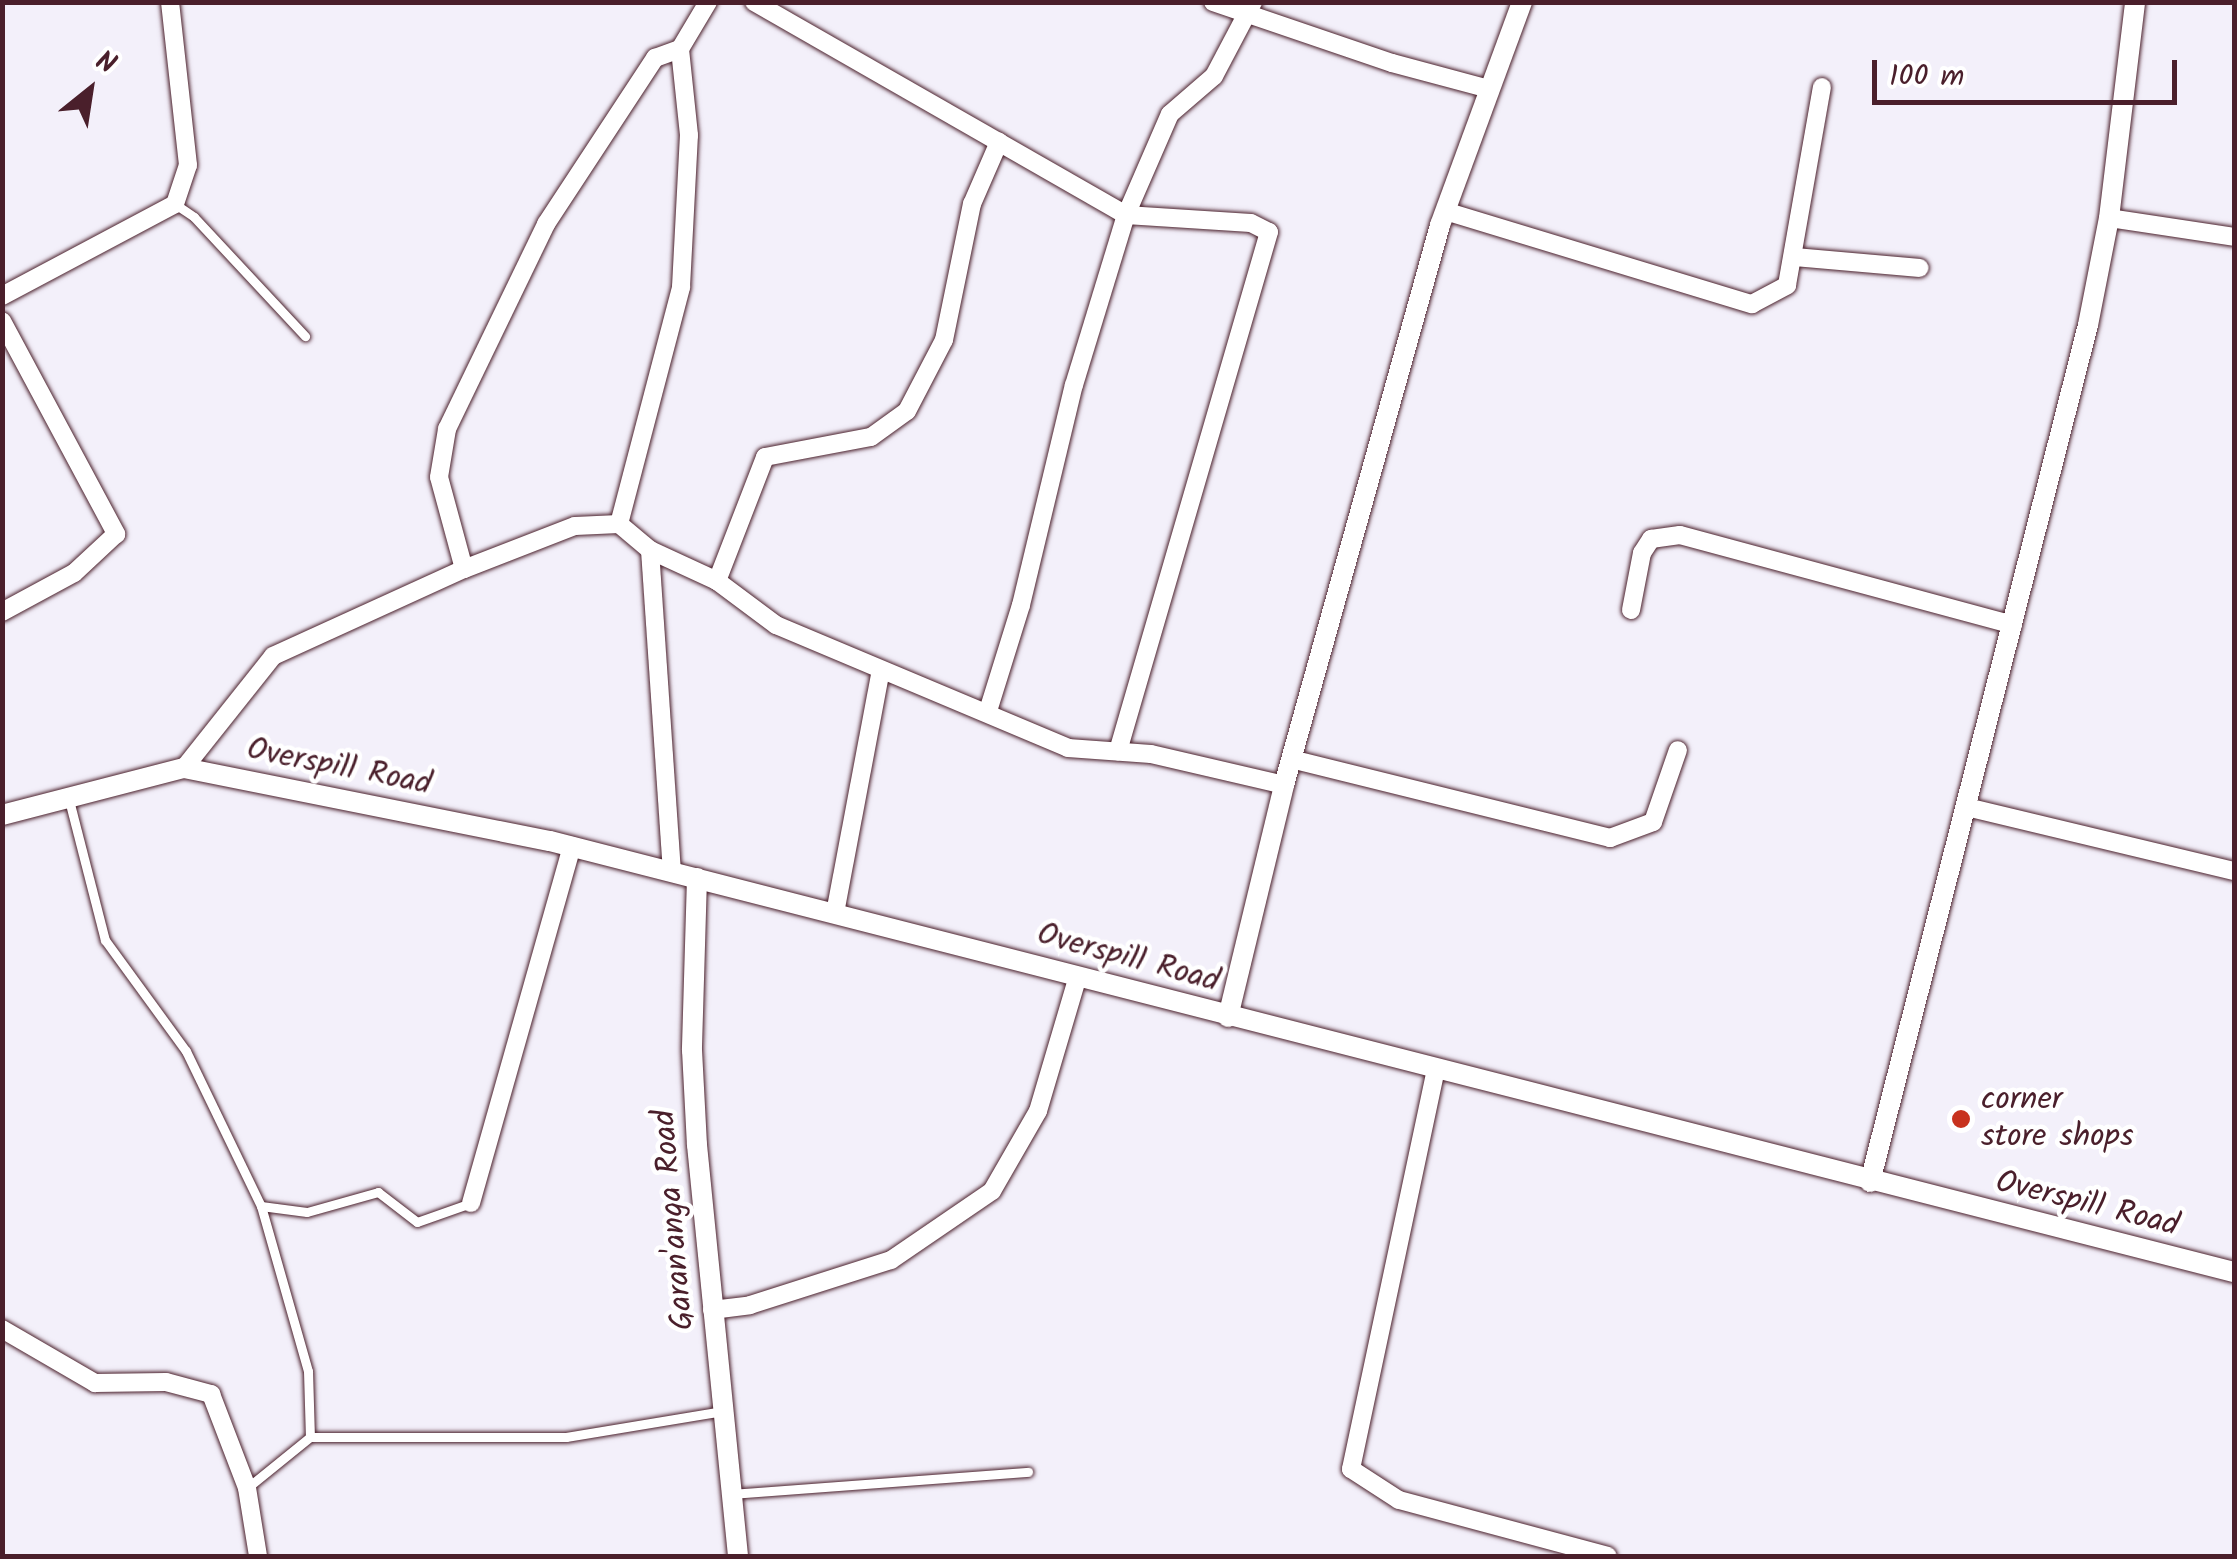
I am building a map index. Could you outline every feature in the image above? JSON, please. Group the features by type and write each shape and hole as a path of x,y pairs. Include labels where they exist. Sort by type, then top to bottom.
{"street":[{"path":"2,296 175,204 188,165 170,2"},
{"path":"619,524 681,287 689,135 680,49 708,2"},
{"path":"754,2 1126,214 1251,222 1269,232 1118,752"},
{"path":"1213,2 1249,9 1489,89"},
{"path":"1228,1017 1291,759 1445,211 1522,2"},
{"path":"1870,1182 2088,324 2109,218 2136,2"},
{"path":"988,711 1021,605 1074,385 1126,214 1170,114 1214,76 1249,9"},
{"path":"464,569 440,477 447,430 546,224 655,58 680,49"},
{"path":"1445,211 1752,304 1787,286 1822,87"},
{"path":"717,581 765,457 871,438 906,412 944,340 972,204 999,142"},
{"path":"2109,218 2234,237"},
{"path":"1794,257 1920,268"},
{"path":"2,321 116,534 74,574 2,612"},
{"path":"184,768 273,656 464,569 575,526 619,524 650,550 717,581 776,625 988,711 1068,748 1152,754 1284,786"},
{"path":"1631,610 1642,553 1651,538 1680,536 2012,625"},
{"path":"650,550 672,872"},
{"path":"835,913 881,670"},
{"path":"1291,759 1610,838 1654,822 1678,750"},
{"name":"Overspill Road","path":"2,815 184,768 572,846 1870,1182 2234,1272"},
{"path":"1967,807 2234,871"},
{"path":"472,1203 572,846"},
{"name":"Garan'anga Road","path":"697,878 692,1050 700,1206 738,1556"},
{"path":"712,1310 750,1305 891,1260 992,1191 1038,1111 1078,976"},
{"path":"1436,1069 1351,1468 1398,1500 1608,1556"},
{"path":"2,1330 95,1384 166,1382 210,1394 247,1488 258,1556"}],"lane":[{"path":"175,204 194,217 305,336"},
{"path":"68,798 106,940 186,1051 261,1206 308,1371 310,1438"},
{"path":"261,1206 306,1212 378,1192 417,1222 472,1203"},
{"path":"247,1488 310,1438 566,1437 722,1411"},
{"path":"732,1494 1028,1472"}],"place":[{"name":"corner store shops","path":"1961,1119"}]}
